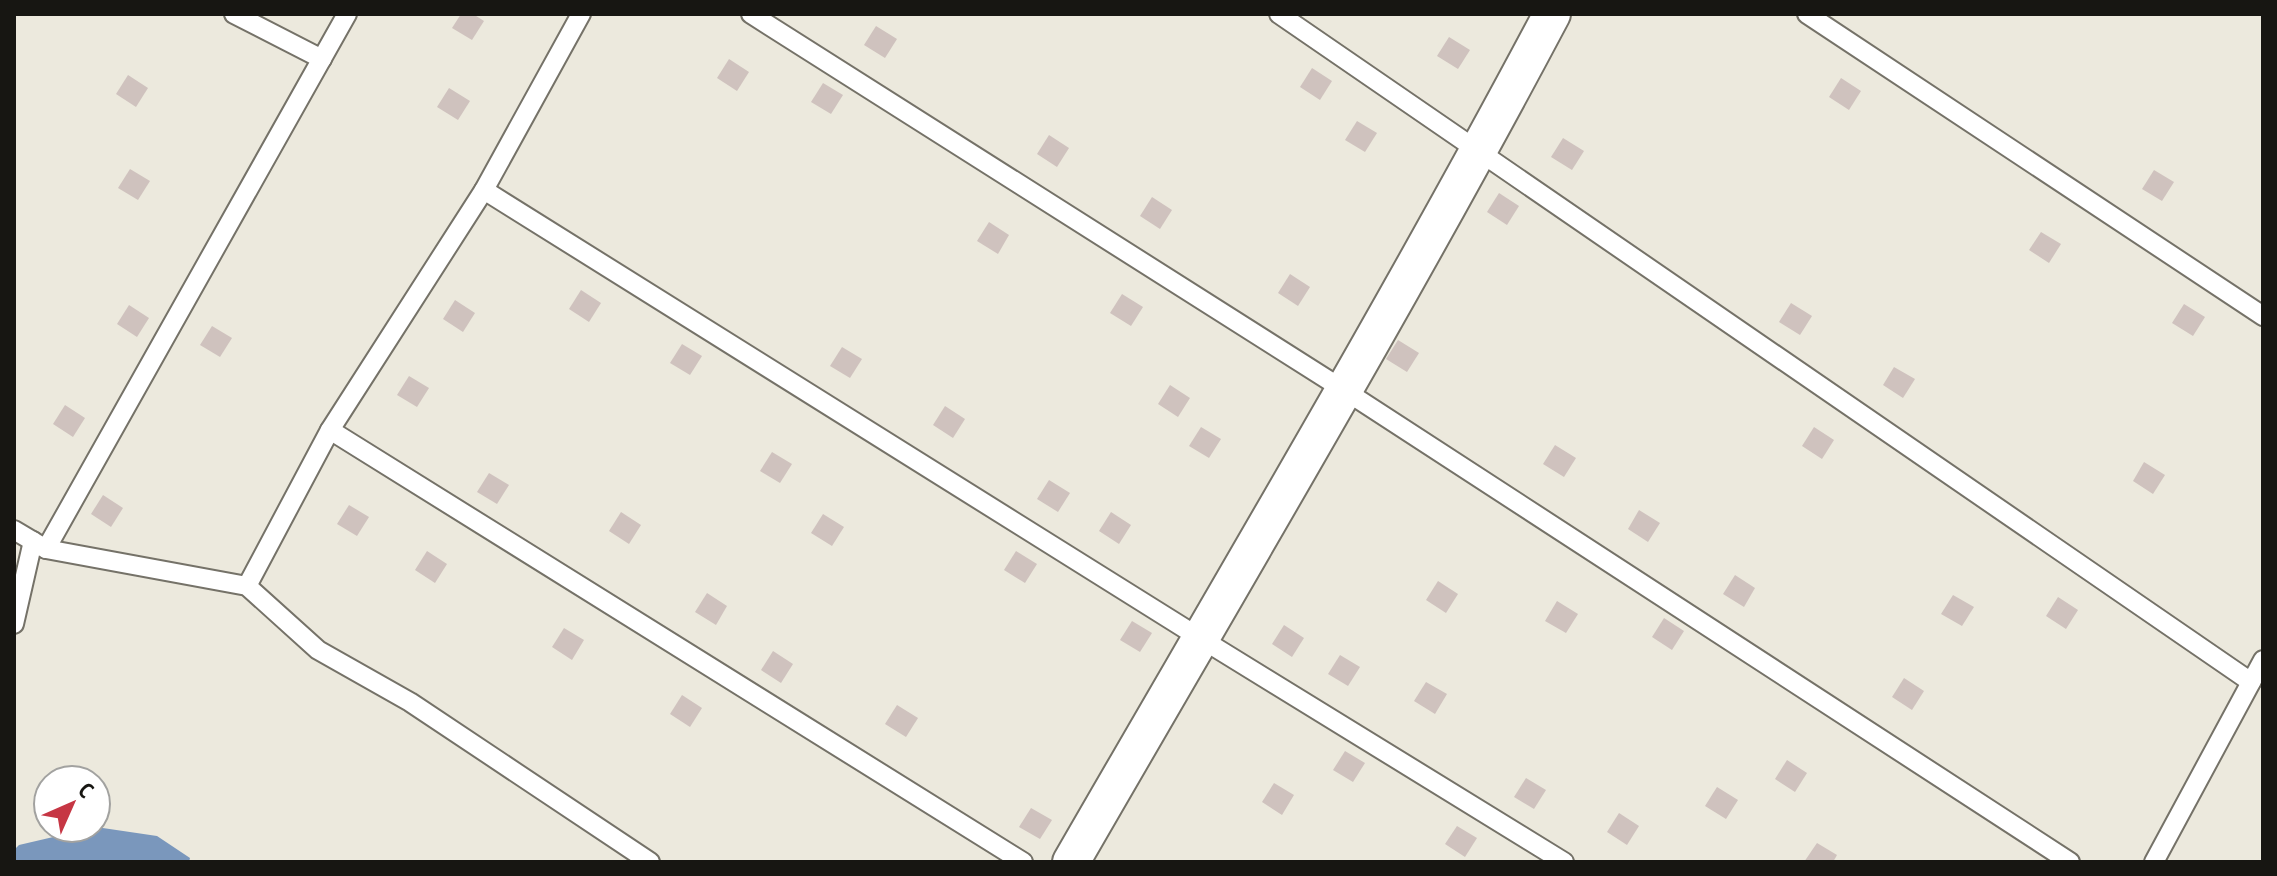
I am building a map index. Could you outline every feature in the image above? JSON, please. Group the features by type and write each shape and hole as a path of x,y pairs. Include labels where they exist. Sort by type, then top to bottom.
{"street":[{"path":"1071,862 1344,390 1479,151 1552,14"}],"lane":[{"path":"234,14 322,59"},
{"path":"14,624 39,545 347,14"},
{"path":"247,586 330,430 484,190 581,14"},
{"path":"751,14 1344,390 2070,862"},
{"path":"1279,14 2251,682"},
{"path":"1807,14 2263,316"},
{"path":"484,190 1564,862"},
{"path":"330,430 1023,862"},
{"path":"14,530 39,545 247,586 318,650 410,702 650,862"},
{"path":"2154,862 2263,660"}],"water":[{"path":"112,829 157,836 190,858 189,862 14,862 14,850 19,845 32,842 112,844"}],"building":[{"path":"461,14 473,14 484,21 472,40 452,28"},
{"path":"876,26 897,39 885,58 864,45"},
{"path":"1449,37 1470,50 1458,69 1437,56"},
{"path":"729,59 749,72 737,91 717,78"},
{"path":"1312,68 1332,81 1320,100 1300,87"},
{"path":"128,75 148,88 136,107 116,94"},
{"path":"1841,78 1861,91 1849,110 1829,97"},
{"path":"823,83 843,95 831,114 811,102"},
{"path":"449,88 470,101 458,120 437,107"},
{"path":"1357,121 1377,133 1365,152 1345,140"},
{"path":"1049,135 1069,148 1057,167 1037,154"},
{"path":"1563,138 1584,151 1572,170 1551,157"},
{"path":"130,169 150,181 138,200 118,188"},
{"path":"2154,170 2174,182 2162,201 2142,189"},
{"path":"1499,193 1519,206 1507,225 1487,212"},
{"path":"1152,197 1172,210 1160,229 1140,216"},
{"path":"989,222 1009,235 998,254 977,241"},
{"path":"2041,232 2061,244 2049,263 2029,250"},
{"path":"1290,274 1310,287 1298,306 1278,293"},
{"path":"581,290 601,303 589,322 569,309"},
{"path":"1122,294 1143,307 1131,326 1110,313"},
{"path":"455,300 475,313 463,332 443,319"},
{"path":"1791,303 1812,316 1800,335 1779,322"},
{"path":"2184,304 2205,317 2193,336 2172,323"},
{"path":"129,305 149,318 137,337 117,324"},
{"path":"212,326 232,338 220,357 200,345"},
{"path":"1398,340 1419,353 1407,372 1386,359"},
{"path":"682,344 702,356 690,375 670,363"},
{"path":"842,347 862,359 850,378 830,366"},
{"path":"1894,367 1915,379 1903,398 1883,385"},
{"path":"409,376 429,388 417,407 397,395"},
{"path":"1170,385 1190,398 1178,417 1158,404"},
{"path":"65,405 85,418 73,437 53,424"},
{"path":"945,406 965,419 953,438 933,425"},
{"path":"1201,427 1221,439 1209,458 1189,446"},
{"path":"1814,427 1834,440 1822,459 1802,446"},
{"path":"1555,445 1576,458 1564,477 1543,464"},
{"path":"772,452 792,464 780,483 760,471"},
{"path":"2144,462 2165,475 2153,494 2133,481"},
{"path":"489,473 509,485 497,504 477,492"},
{"path":"1049,480 1070,493 1058,512 1037,499"},
{"path":"103,495 123,508 111,527 91,514"},
{"path":"349,505 369,517 357,536 337,524"},
{"path":"1639,510 1660,523 1648,542 1628,529"},
{"path":"621,512 641,525 629,544 609,531"},
{"path":"1111,512 1131,525 1119,544 1099,531"},
{"path":"823,514 844,527 832,546 811,533"},
{"path":"427,551 447,564 435,583 415,570"},
{"path":"1016,551 1037,564 1025,583 1004,570"},
{"path":"1735,575 1755,588 1744,607 1723,594"},
{"path":"1438,581 1458,594 1446,613 1426,600"},
{"path":"707,593 727,606 716,625 695,612"},
{"path":"1953,595 1974,607 1962,626 1941,614"},
{"path":"2058,597 2078,610 2066,629 2046,616"},
{"path":"1557,601 1578,614 1566,633 1545,621"},
{"path":"1664,618 1684,631 1672,650 1652,637"},
{"path":"1132,621 1152,633 1140,652 1120,640"},
{"path":"1284,625 1304,638 1292,657 1272,644"},
{"path":"564,628 584,640 572,660 552,647"},
{"path":"773,651 793,664 781,683 761,670"},
{"path":"1340,655 1360,667 1348,686 1328,674"},
{"path":"1904,678 1924,691 1912,710 1892,697"},
{"path":"1426,682 1447,694 1435,714 1414,701"},
{"path":"682,695 702,708 690,727 670,714"},
{"path":"897,705 918,718 906,737 885,724"},
{"path":"1345,751 1365,763 1353,782 1333,770"},
{"path":"1787,760 1807,773 1795,792 1775,779"},
{"path":"1526,778 1546,790 1534,809 1514,797"},
{"path":"1274,783 1294,795 1282,815 1262,802"},
{"path":"1717,787 1738,800 1726,819 1705,806"},
{"path":"1031,808 1052,820 1040,839 1019,827"},
{"path":"1619,813 1639,826 1627,845 1607,832"},
{"path":"1457,826 1477,838 1465,857 1445,844"},
{"path":"1817,843 1837,855 1833,862 1804,862"}]}
